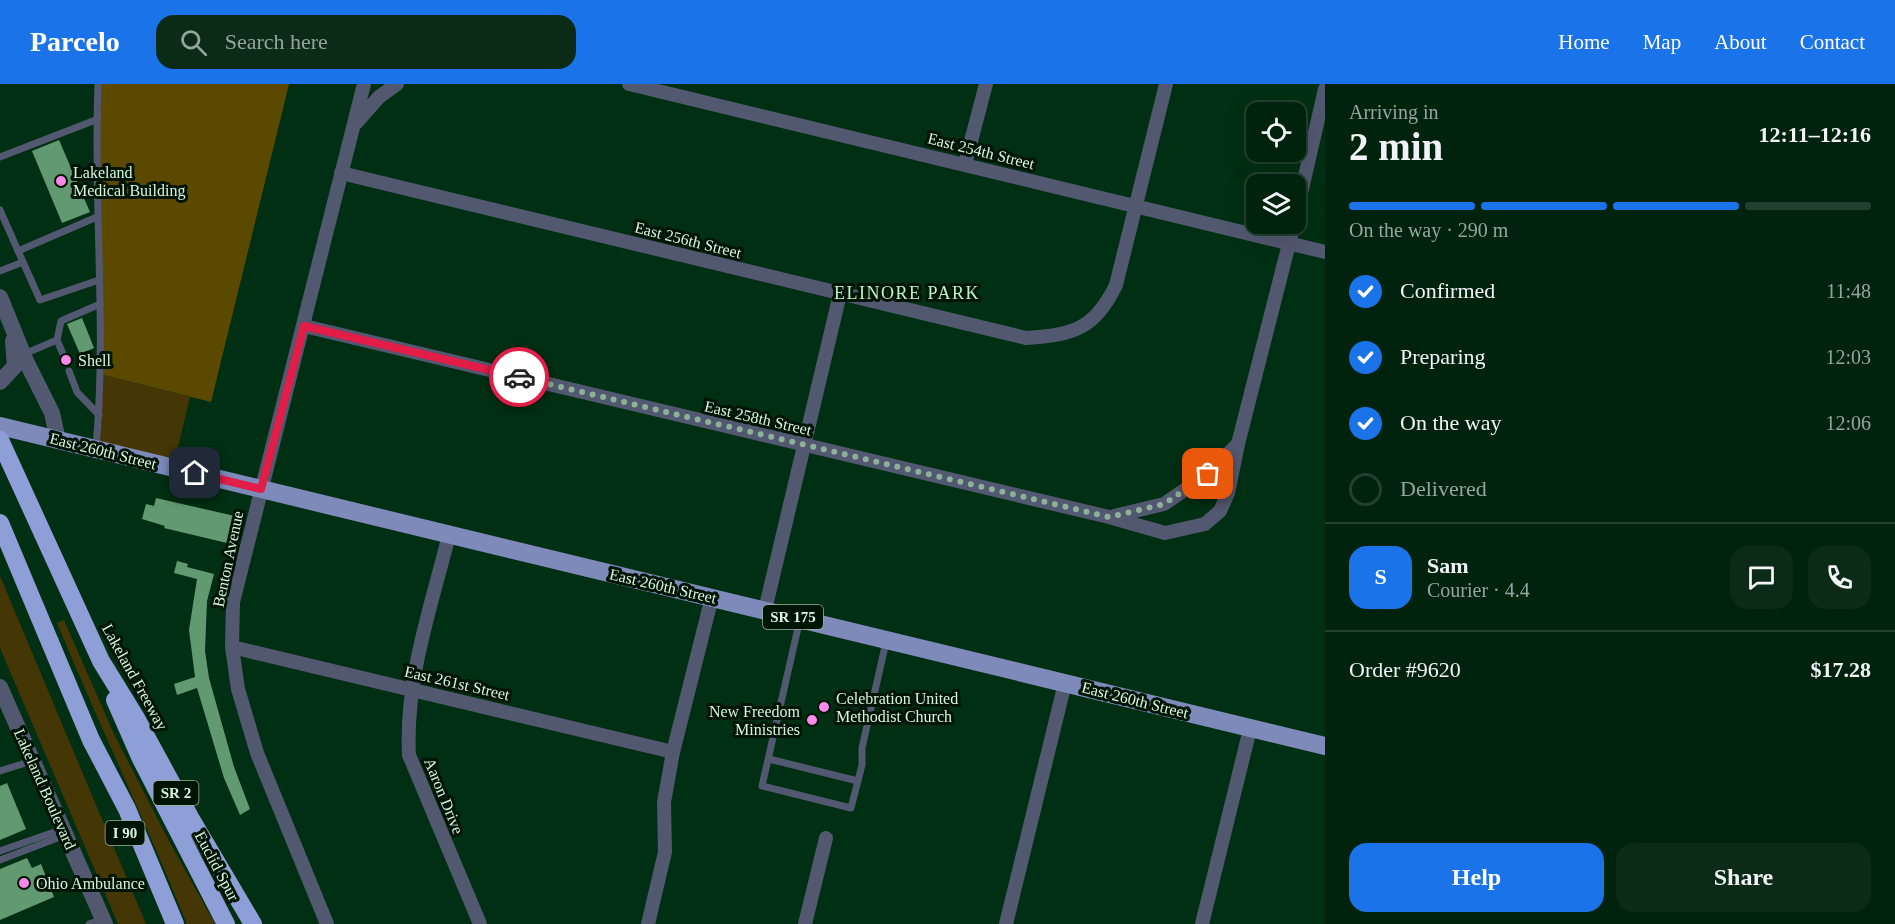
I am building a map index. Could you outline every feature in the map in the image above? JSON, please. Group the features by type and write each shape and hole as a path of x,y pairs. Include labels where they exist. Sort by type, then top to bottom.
{"highway":[{"name":"Lakeland Freeway","path":"0,440 101,661 253,924"},
{"name":"I 90","path":"0,523 91,740 116,813 163,924"},
{"name":"Euclid Spur","path":"101,661 125,725 226,924"},
{"path":"91,740 127,809 175,924"}],"main road":[{"name":"East 260th Street","path":"0,426 1325,746"}],"street":[{"name":"Benton Avenue","path":"327,924 256,753 238,689 232,647 233,602 364,84"},
{"name":"Benton Avenue","path":"355,125 379,97 398,84"},
{"name":"East 254th Street","path":"629,84 1325,252"},
{"path":"965,164 986,84"},
{"name":"East 256th Street","path":"341,173 1026,338 1061,336 1092,321 1107,303 1116,285 1166,84"},
{"path":"1305,174 1325,89"},
{"path":"1109,517 1164,504 1208,474 1238,444 1292,234"},
{"path":"765,610 840,294"},
{"path":"0,297 52,413 58,440"},
{"name":"East 258th Street","path":"304,326 1165,532 1205,524 1220,511 1228,493 1238,444"},
{"path":"0,382 15,366 13,328"},
{"name":"Aaron Drive","path":"449,535 411,690 408,728 409,755 480,924"},
{"path":"648,924 665,852 664,802 673,752 712,597"},
{"name":"East 261st Street","path":"232,647 673,752"},
{"path":"1006,924 1065,683"},
{"name":"Lakeland Boulevard","path":"0,687 64,832 99,922"},
{"path":"1202,924 1250,729"},
{"path":"805,924 826,838"}],"lane":[{"path":"96,449 99,416 100,304 98,84"},
{"path":"0,157 98,119"},
{"path":"0,210 40,300 99,280"},
{"path":"18,251 98,217"},
{"path":"0,271 23,262"},
{"path":"63,354 57,340 61,321 100,304"},
{"path":"24,354 57,340"},
{"path":"69,371 77,392 99,416"},
{"path":"800,619 762,786 851,808 862,765 862,748 887,640"},
{"path":"769,759 858,781"},
{"path":"0,771 32,761"},
{"path":"0,851 64,832"},
{"path":"0,860 64,832"}],"shaded area":[{"path":"98,84 289,84 211,402 100,374"},
{"path":"100,374 190,397 173,468 96,449"},
{"path":"0,576 146,924 118,924 0,648"},
{"path":"64,620 114,734 215,924 187,924 57,623"}],"building":[{"name":"Lakeland Medical Building","path":"59,140 90,212 62,223 32,151"},
{"path":"82,318 94,348 80,354 67,324"},
{"path":"156,498 239,517 236,530 231,529 227,543 164,528 165,526 142,519 146,504 154,506"},
{"path":"177,561 188,564 187,567 214,574 207,601 205,651 209,678 234,767 250,809 240,815 224,778 197,688 177,695 174,684 195,677 189,630 197,579 174,573"},
{"path":"7,783 26,829 0,840 0,786"},
{"name":"Ohio Ambulance","path":"27,858 32,868 41,864 54,897 0,920 0,869"}],"way so far":[{"path":"519,377 1109,517 1164,504 1208,474"}],"place":[{"name":"Lakeland Medical Building","path":"61,181"},
{"name":"Shell","path":"66,360"},
{"name":"Celebration United Methodist Church","path":"824,707"},
{"name":"New Freedom Ministries","path":"812,720"},
{"name":"Ohio Ambulance","path":"24,883"}],"district":[{"name":"ELINORE PARK","path":"907,293"}],"route":[{"path":"195,473 261,489 304,326 519,377"}]}
